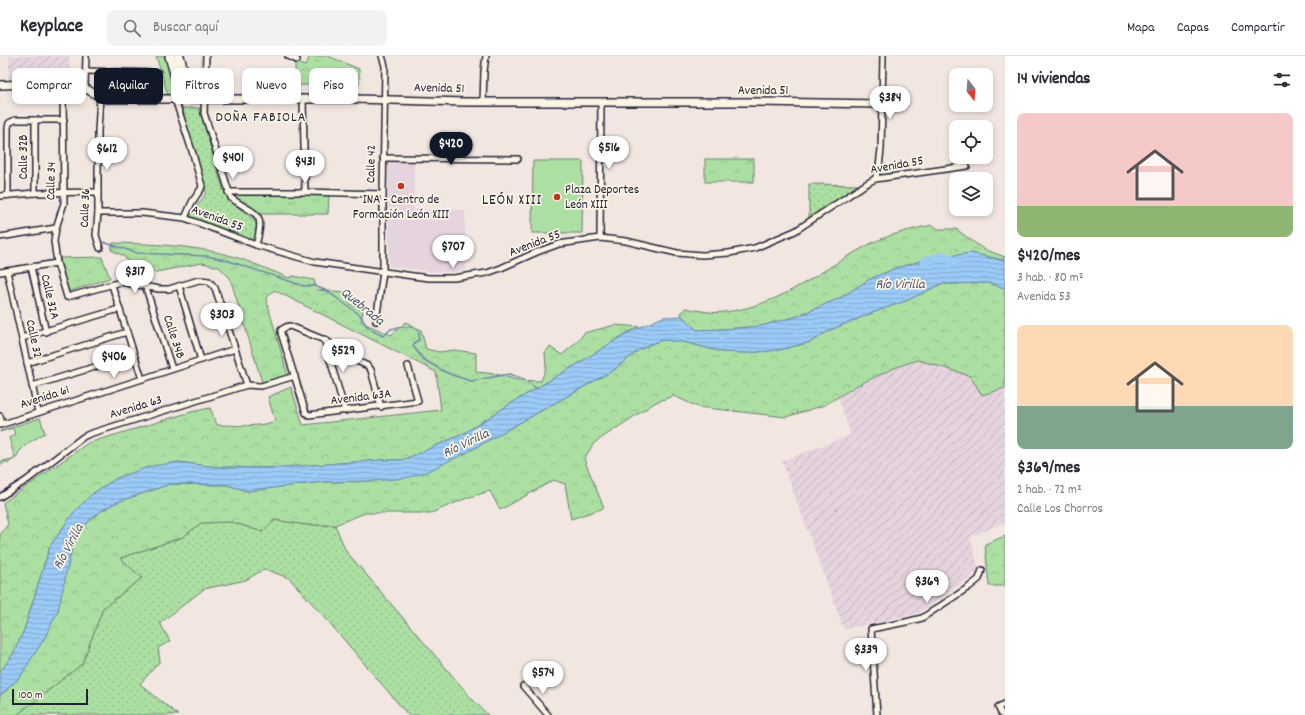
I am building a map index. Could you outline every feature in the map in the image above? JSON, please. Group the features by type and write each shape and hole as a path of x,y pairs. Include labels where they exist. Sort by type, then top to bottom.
{"highway":[{"path":"170,56 174,68"},
{"path":"181,56 184,68"}],"street":[{"path":"86,56 86,68"},
{"path":"206,56 206,68"},
{"path":"288,56 297,60"},
{"name":"Calle 42","path":"376,321 383,272 385,66 382,56"},
{"path":"483,102 486,56"},
{"path":"875,179 882,149 883,56"},
{"path":"86,71 94,71"},
{"name":"Avenida 51","path":"0,85 12,85"},
{"name":"Avenida 51","path":"234,99 882,104"},
{"path":"303,99 305,192"},
{"path":"600,238 601,102"},
{"name":"Calle 34","path":"64,104 64,192 63,209 56,228 54,241 57,263 67,298 112,284"},
{"name":"Calle 36","path":"100,104 98,213 96,235 100,248"},
{"path":"184,104 193,154 202,186 192,202 185,218"},
{"path":"204,104 204,113 228,192 231,198 257,214 260,222 261,230 256,245"},
{"path":"8,195 8,128 10,122 14,120 64,120"},
{"name":"Calle 32B","path":"34,120 35,193"},
{"path":"384,158 518,158"},
{"name":"Avenida 55","path":"98,213 142,213 185,218 256,245 315,262 428,278 454,278 487,273 559,244 600,238 626,241 677,253 702,255 729,253 755,248 795,231 875,179 967,166"},
{"path":"0,196 35,193 98,192"},
{"path":"228,192 383,194"},
{"path":"0,237 56,228"},
{"path":"0,272 57,263"},
{"name":"Calle 32A","path":"31,267 46,332"},
{"name":"Calle 32","path":"7,271 38,412"},
{"path":"142,379 112,284 126,282 146,288 164,289 199,280 209,281 215,288 247,385"},
{"path":"179,286 201,360"},
{"name":"Calle 34B","path":"146,288 172,369"},
{"path":"22,338 119,309"},
{"path":"295,376 281,333 281,330 290,326 324,339 348,357 368,366 381,407"},
{"path":"27,363 127,332"},
{"path":"324,339 345,411"},
{"name":"Avenida 61","path":"1,425 235,349"},
{"path":"32,386 134,355"},
{"name":"Avenida 63A","path":"295,376 306,413 308,415 381,407 418,401 408,366"},
{"name":"Avenida 63","path":"0,497 27,480 89,434 247,385 261,386 295,376"},
{"path":"0,416 1,425"},
{"path":"877,715 871,629 922,618 979,579 982,570"},
{"path":"523,686 548,715"},
{"path":"1002,715 998,707 1005,704"}],"shaded area":[{"path":"9,56 69,56 69,68 12,68 12,80 9,80"},
{"path":"388,161 414,161 414,210 465,210 466,270 450,272 427,271 389,266"},
{"path":"917,360 970,376 983,395 1005,388 1005,522 970,537 978,566 976,573 919,613 844,629 782,461 851,435 838,397 856,386 894,368"}],"green space":[{"path":"156,56 165,56 171,75 171,94 168,95 163,79 163,68 160,68"},
{"path":"310,56 328,56 357,68 309,68 309,85 301,85 301,68 295,68 295,62 305,66"},
{"path":"358,69 359,69 358,85"},
{"path":"182,108 199,108 226,195 256,222 257,231 254,242 190,216 206,193"},
{"path":"705,159 754,159 754,182 705,182"},
{"name":"Plaza Deportes León XIII","path":"533,161 583,161 582,233 532,233"},
{"path":"809,184 860,185 809,220"},
{"path":"234,194 329,194 328,214 261,214 238,200"},
{"path":"933,225 938,229 956,229 983,249 1005,257 1003,260 971,253 928,259 896,268 868,280 842,297 798,316 761,326 697,330 682,316 681,313 685,308 705,312 720,312 745,308 765,302 801,285 872,243 902,232"},
{"path":"113,243 202,249 239,258 289,278 293,276 314,280 317,290 347,292 350,304 363,311 361,322 391,335 406,322 421,330 426,349 439,352 454,350 476,353 476,372 496,374 517,380 541,381 546,368 545,352 550,347 562,355 579,340 584,333 615,325 640,327 627,333 463,434 403,460 381,460 273,468 216,467 178,462 117,478 92,494 74,512 50,546 24,630 13,654 0,671 0,535 8,524 3,503 88,443 191,412 210,408 217,425 261,425 275,421 268,397 291,387 303,425 441,410 436,372 274,290 266,299 288,376 262,382 230,278 219,267 202,263 151,273 132,268 124,256 111,250"},
{"path":"102,257 110,278 67,292 59,258"},
{"path":"988,283 1005,288 1005,388 982,395 970,376 917,360 894,368 856,386 825,405 786,417 698,407 674,396 656,402 594,443 584,459 604,508 571,519 565,484 554,480 500,510 490,491 467,498 431,513 365,513 335,525 307,525 274,520 263,532 232,522 201,523 183,537 120,558 142,578 103,608 82,664 17,715 0,715 0,696 20,677 29,662 68,566 71,552 78,534 90,520 101,511 115,503 170,484 227,485 248,491 322,482 373,481 466,453 614,370 639,350 662,340 684,342 722,352 746,353 779,350 811,342 830,330 908,300 941,284"},
{"path":"40,418 45,433 28,443 19,452 16,458 8,463 7,461 0,466 0,462 15,458 9,438 15,435 13,428 0,431"},
{"path":"274,520 307,525 335,525 346,551 473,700 488,715 408,715 328,621 289,578 264,569 246,580 204,589 160,623 170,641 158,648 160,661 140,684 178,715 17,715 82,664 103,608 142,578 120,558 183,537 201,523 232,522 263,532"},
{"path":"1005,536 1005,586 989,586 985,544"}],"water":[{"name":"Río Virilla","path":"971,253 1005,261 1005,288 988,283 941,284 908,300 830,330 811,342 779,350 746,353 722,352 684,342 662,340 639,350 614,370 466,453 426,472 406,478 373,481 322,482 248,491 227,485 170,484 115,503 101,511 90,520 78,534 71,552 58,611 44,639 20,677 0,696 0,671 13,654 24,630 50,546 74,512 92,494 117,478 148,467 178,462 216,467 273,468 381,460 403,460 463,434 627,333 663,317 682,316 697,330 761,326 798,316 842,297 868,280 896,268 929,259"}],"waterway":[{"name":"Quebrada","path":"103,242 137,253 207,256 229,261 304,286 315,286 327,291 360,315 366,325 373,331 383,336 391,329 412,327 419,332 419,340 415,342 413,346 423,359 445,372 471,381 509,374 524,379 537,389"},
{"name":"Río Virilla","path":"925,261 943,256 955,261"}],"place":[{"name":"INA - Centro de Formación León XIII","path":"401,186"},
{"name":"Plaza Deportes León XIII","path":"557,197"}],"district":[{"name":"DOÑA FABIOLA","path":"261,118"},
{"name":"LEÓN XIII","path":"512,201"}]}
